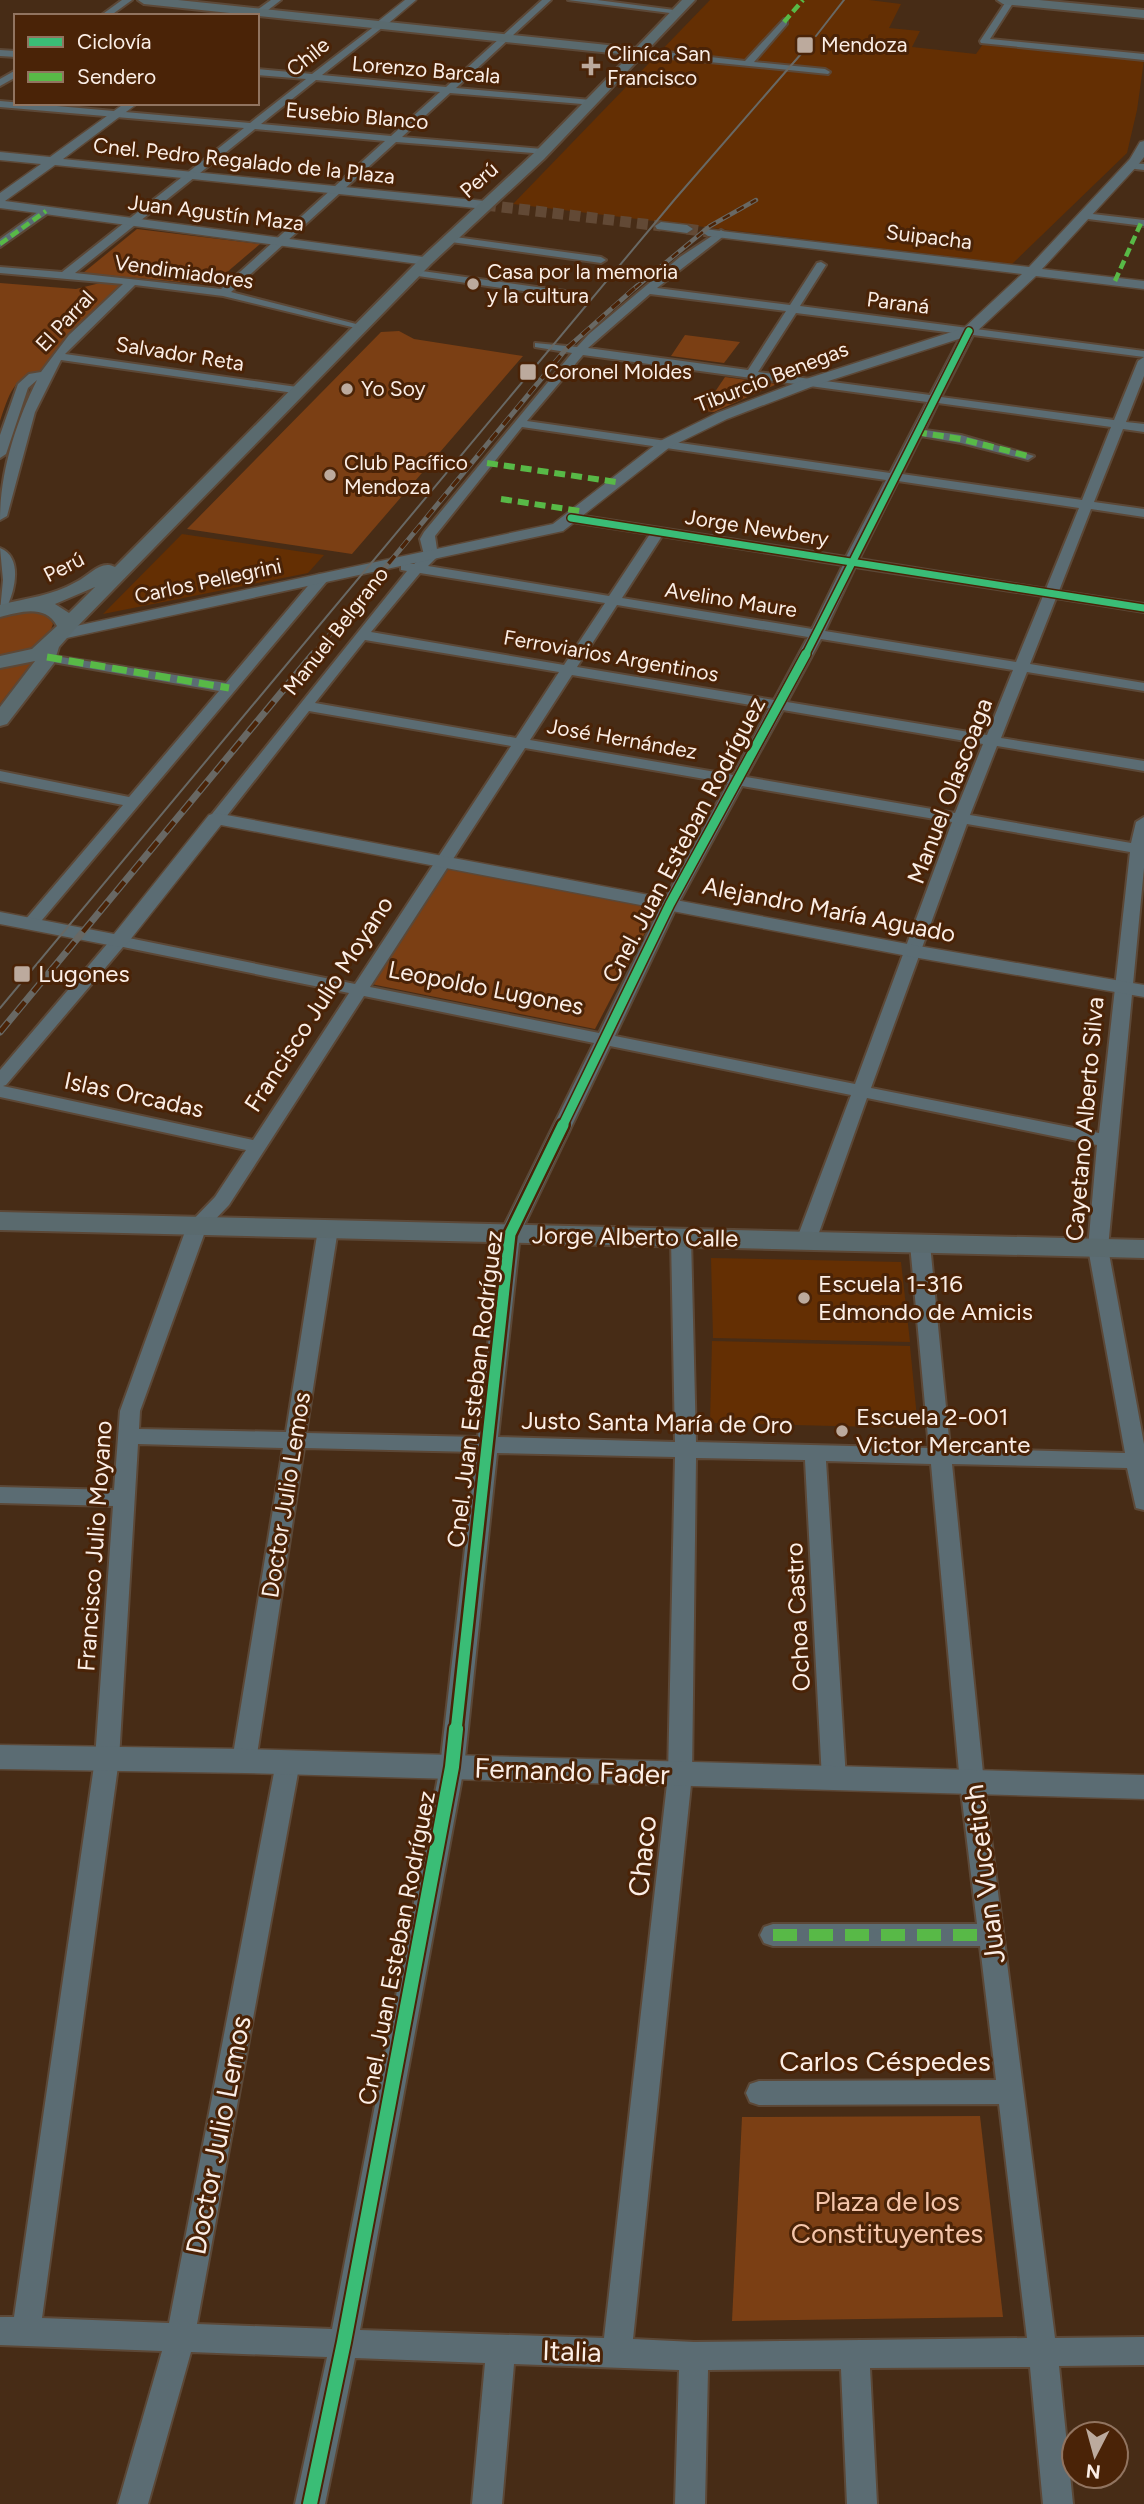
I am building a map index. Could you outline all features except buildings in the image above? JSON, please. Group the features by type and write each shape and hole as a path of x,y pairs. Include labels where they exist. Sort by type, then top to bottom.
{"main road":[{"path":"144,0 640,52"},
{"name":"Perú","path":"0,719 57,641 297,391 420,267 485,205 496,198 689,0"},
{"path":"1003,0 1144,14"},
{"name":"Perú","path":"0,609 32,605 72,593 99,576 279,399 297,391"},
{"path":"0,662 28,658 57,641 57,611 32,605"},
{"name":"Jorge Alberto Calle","path":"0,1221 1144,1249"}],"street":[{"path":"107,14 128,0"},
{"path":"252,11 277,0"},
{"name":"Chile","path":"64,276 411,0"},
{"path":"223,293 547,0"},
{"path":"572,0 678,11"},
{"path":"1011,0 984,41 1144,57"},
{"path":"747,64 784,22"},
{"path":"640,52 825,72"},
{"name":"Lorenzo Barcala","path":"259,72 590,103"},
{"path":"0,104 103,112 118,108"},
{"path":"0,202 118,108"},
{"name":"Eusebio Blanco","path":"118,108 252,126 542,152"},
{"path":"0,187 103,112"},
{"name":"Tiburcio Benegas","path":"364,569 558,528 665,444 722,416 811,382 969,331 1137,167 1144,144"},
{"name":"Cnel. Pedro Regalado de la Plaza","path":"0,156 485,205"},
{"name":"Juan Agustín Maza","path":"0,202 46,211 281,241 420,267"},
{"path":"0,244 46,211"},
{"path":"1084,216 1144,223"},
{"path":"661,226 687,229"},
{"path":"431,556 427,539 429,535 579,351 607,323 714,232"},
{"name":"Suipacha","path":"714,232 1144,285"},
{"path":"449,239 601,260"},
{"path":"751,374 821,265"},
{"path":"420,267 565,294"},
{"name":"Vendimiadores","path":"0,271 132,281 223,293 360,328"},
{"path":"0,278 70,283 100,279"},
{"name":"El Parral","path":"0,516 24,433 46,374 57,356 132,281"},
{"name":"Paraná","path":"647,290 1144,354"},
{"name":"Cnel. Juan Esteban Rodríguez","path":"310,2504 344,2342 452,1767 510,1234 670,904 816,635 969,331"},
{"path":"539,345 1144,428"},
{"name":"Salvador Reta","path":"57,356 297,391"},
{"name":"Manuel Olascoaga","path":"806,1241 961,818 1144,361"},
{"path":"0,454 22,387 33,377 46,374"},
{"path":"518,423 1144,513"},
{"path":"916,432 961,439 1028,456"},
{"name":"Jorge Newbery","path":"571,518 1144,608"},
{"name":"Francisco Julio Moyano","path":"13,2332 107,1759 130,1411 197,1226 222,1201 258,1147 658,532"},
{"path":"0,552 11,576 11,586 0,609"},
{"name":"Manuel Belgrano","path":"0,1081 120,941 414,570 431,556"},
{"name":"Avelino Maure","path":"395,563 414,570 1144,687"},
{"name":"Carlos Pellegrini","path":"57,641 364,569"},
{"name":"Manuel Belgrano","path":"31,923 322,578"},
{"name":"Ferroviarios Argentinos","path":"362,635 1144,766"},
{"path":"57,641 229,688"},
{"name":"José Hernández","path":"306,706 1138,849"},
{"path":"0,776 133,802"},
{"name":"Alejandro María Aguado","path":"216,819 913,951 1144,990"},
{"name":"Cayetano Alberto Silva","path":"1144,822 1138,849 1098,1248 1140,1461 1144,1502"},
{"name":"Leopoldo Lugones","path":"0,918 1107,1141"},
{"name":"Islas Orcadas","path":"0,1091 258,1147"},
{"name":"Doctor Julio Lemos","path":"244,1761 328,1229"},
{"name":"Chaco","path":"617,2353 680,1775 686,1450 681,1238"},
{"name":"Juan Vucetich","path":"920,1244 972,1783 1043,2352 1058,2504"},
{"name":"Justo Santa María de Oro","path":"127,1436 1140,1461"},
{"name":"Ochoa Castro","path":"816,1453 834,1779"},
{"path":"0,1495 123,1498"},
{"name":"Fernando Fader","path":"0,1757 288,1762 1144,1787"},
{"name":"Doctor Julio Lemos","path":"133,2504 181,2336 288,1762"},
{"path":"773,1935 991,1935"},
{"name":"Carlos Céspedes","path":"759,2093 1010,2092"},
{"name":"Italia","path":"13,2332 694,2356 1144,2351"},
{"path":"487,2504 501,2348"},
{"path":"855,2354 862,2504"},
{"path":"690,2504 694,2356"}],"shaded area":[{"path":"710,0 869,0 901,4 889,28 920,31 912,47 976,54 983,44 1144,60 1137,110 1127,153 1012,264 513,204"},
{"path":"182,534 324,555 308,573 103,614"},
{"path":"711,1258 901,1262 910,1342 713,1338"},
{"path":"712,1341 910,1346 918,1428 710,1423"}],"green space":[{"path":"137,229 260,244 212,285 83,273"},
{"path":"0,283 76,289 100,283 123,285 42,371 18,382 0,421"},
{"name":"Club Pacífico Mendoza","path":"399,331 414,339 523,356 352,554 187,529 381,332"},
{"path":"685,335 740,342 724,363 671,356"},
{"path":"725,377 777,384 714,412 702,411"},
{"path":"26,611 49,616 53,624 49,632 32,648 0,659 0,617"},
{"path":"32,663 0,704 0,666"},
{"path":"447,866 659,906 595,1029 371,984"},
{"name":"Plaza de los Constituyentes","path":"980,2116 1003,2317 732,2321 742,2117"}],"tunnel":[{"path":"485,205 661,226"},
{"path":"687,229 708,232"}],"tram line":[{"path":"816,36 844,0"},
{"path":"0,1008 675,199 801,54"}],"railway":[{"path":"635,288 710,226 756,200"},
{"path":"312,656 566,349 637,286"},
{"path":"0,1032 313,654"}],"marked path":[{"path":"784,22 803,0"},
{"path":"0,244 46,211"},
{"path":"1115,281 1141,223"},
{"path":"916,432 961,439 1028,456"},
{"path":"487,463 616,482"},
{"path":"501,499 580,511"},
{"path":"47,657 229,688"},
{"path":"773,1935 991,1935"}],"cycle path":[{"path":"310,2504 344,2342 452,1767 510,1234 670,904 816,635 969,331"},
{"path":"571,518 1144,608"}],"place":[{"name":"Mendoza","path":"805,45"},
{"name":"Cliníca San Francisco","path":"591,66"},
{"name":"Casa por la memoria y la cultura","path":"473,284"},
{"name":"Coronel Moldes","path":"528,372"},
{"name":"Yo Soy","path":"347,389"},
{"name":"Club Pacífico Mendoza","path":"330,475"},
{"name":"Lugones","path":"22,974"},
{"name":"Escuela 1-316 Edmondo de Amicis","path":"804,1298"},
{"name":"Escuela 2-001 Victor Mercante","path":"842,1431"}]}
